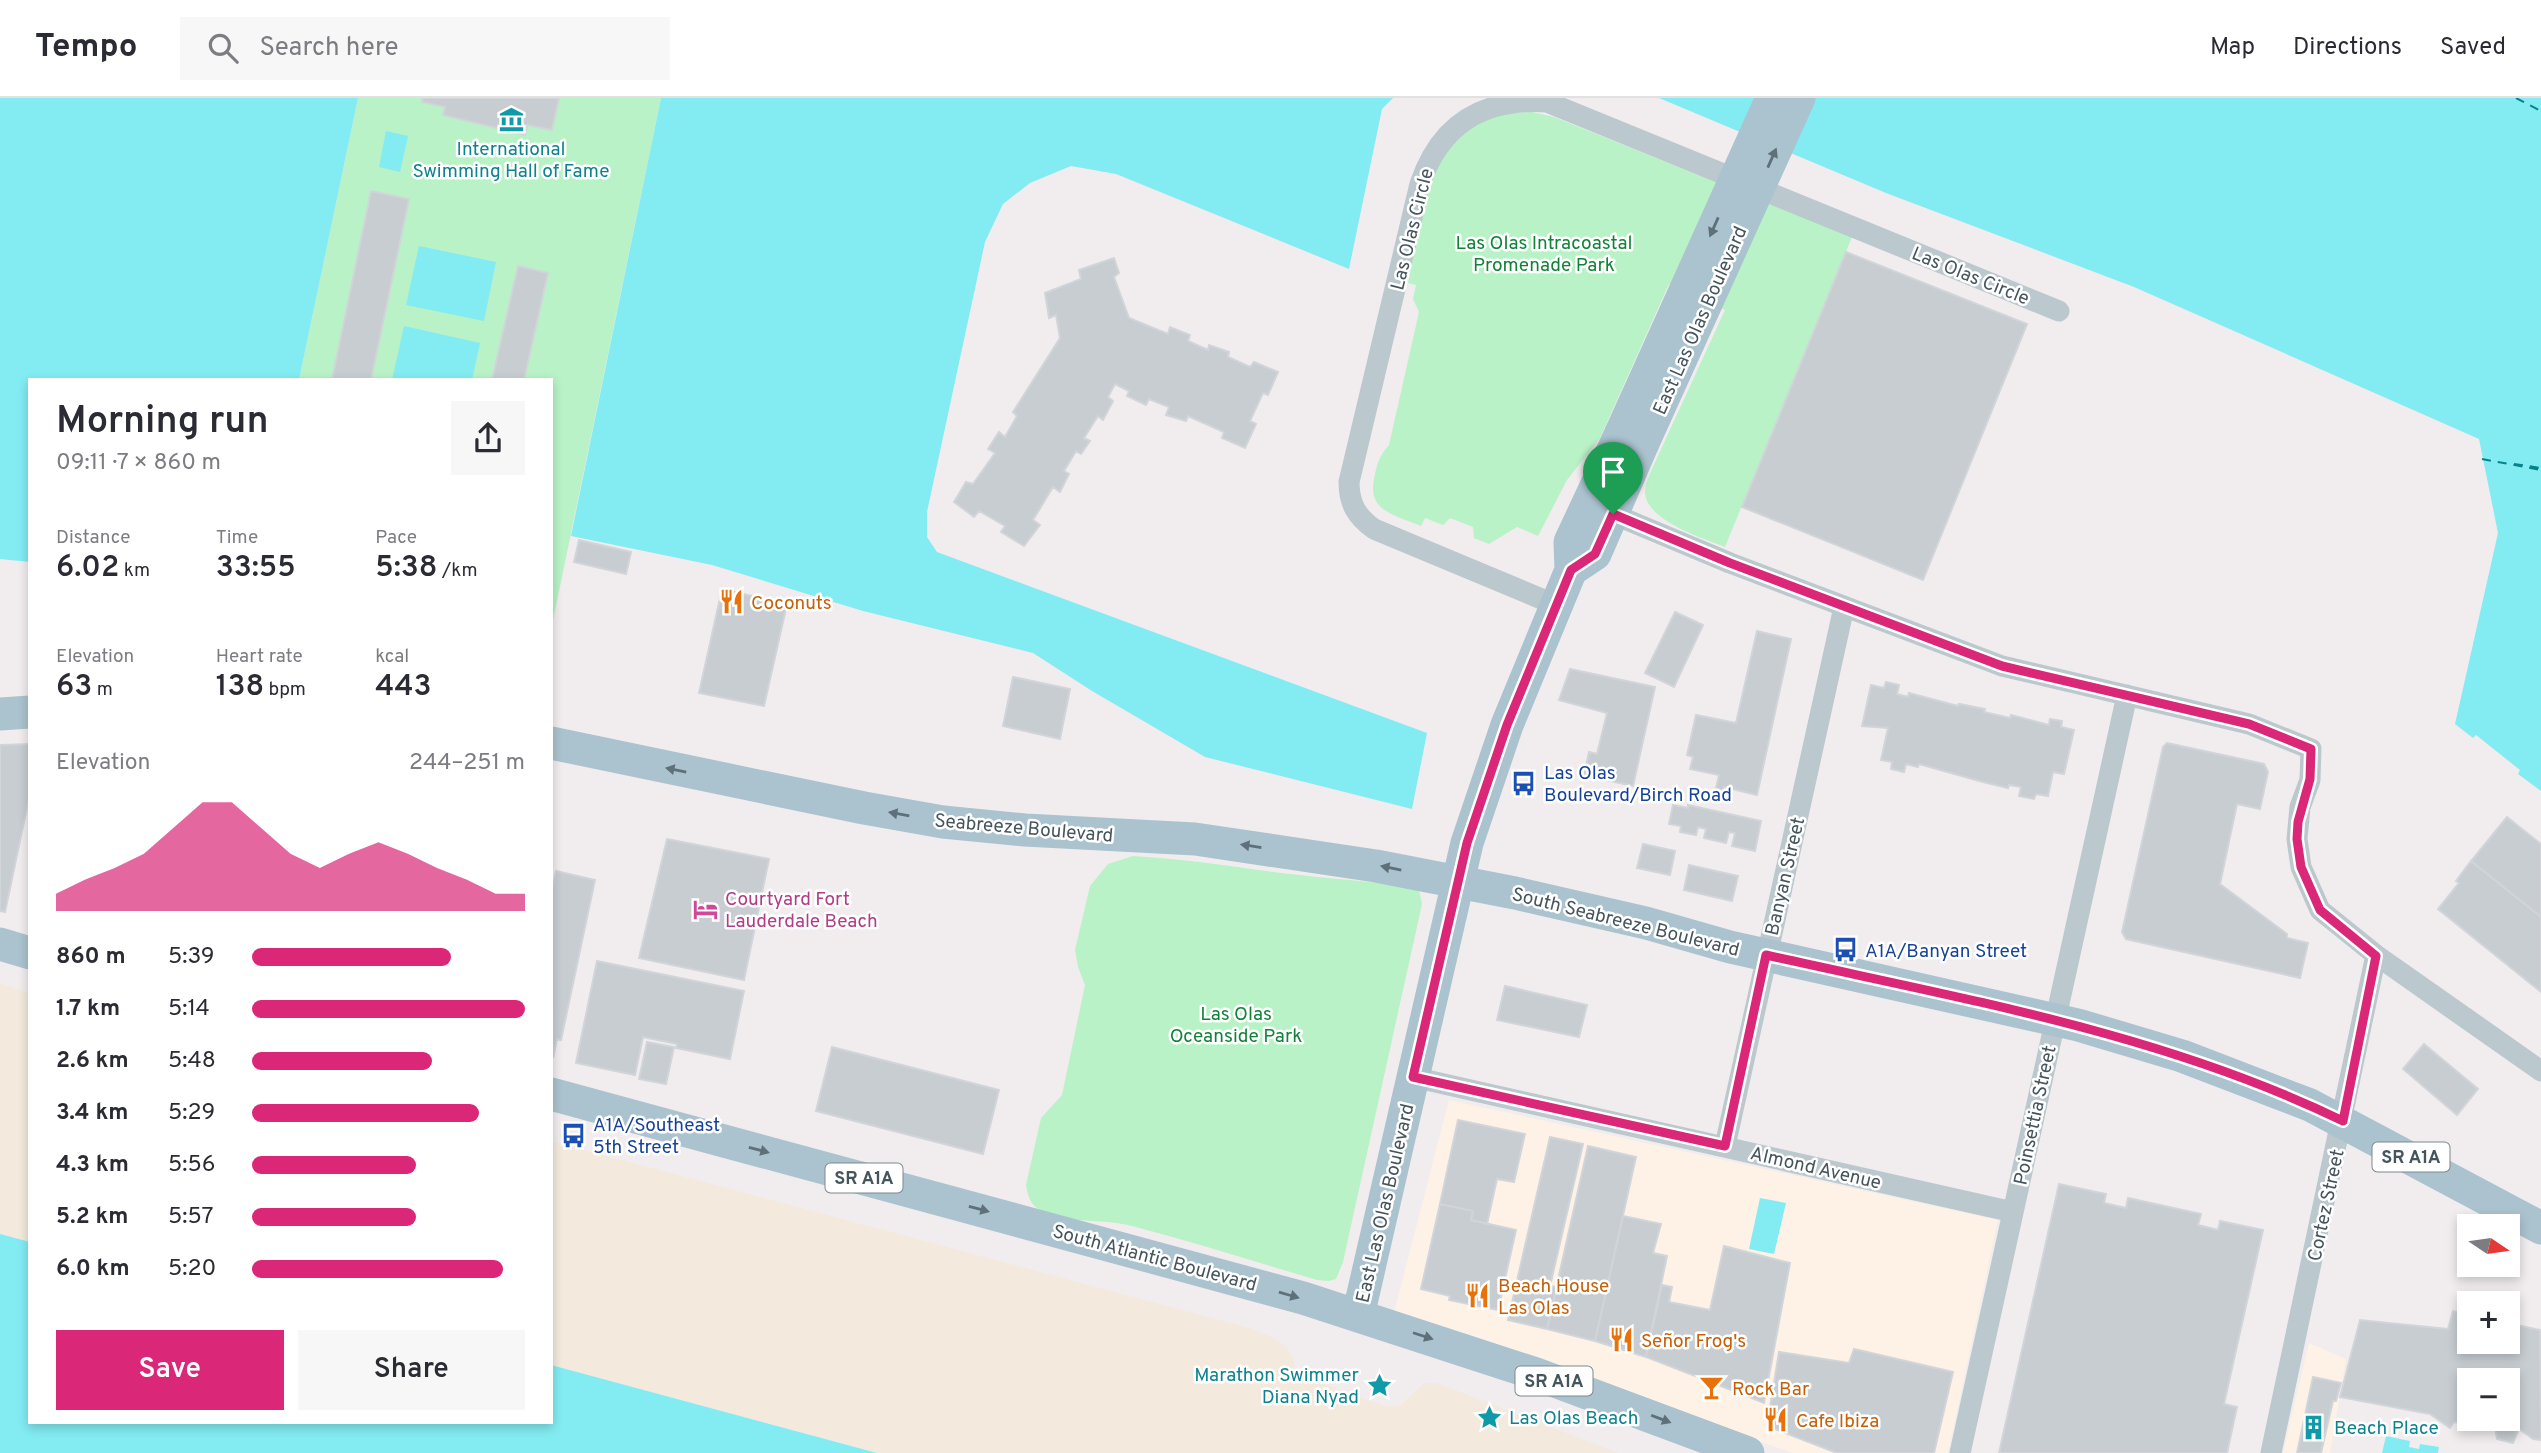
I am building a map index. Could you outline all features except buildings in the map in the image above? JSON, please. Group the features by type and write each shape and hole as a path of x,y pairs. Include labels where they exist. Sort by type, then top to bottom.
{"main road":[{"name":"East Las Olas Boulevard","path":"1571,570 1595,554 1613,514 1632,438 1772,98"},
{"name":"East Las Olas Boulevard","path":"1358,1315 1467,843 1501,742 1571,570 1570,542 1632,438 1799,98"},
{"path":"0,714 28,712"},
{"name":"Seabreeze Boulevard","path":"553,743 943,822 1002,829 1207,840 1458,881"},
{"name":"South Seabreeze Boulevard","path":"1458,881 1635,920 1766,955 2056,1020 2182,1056 2278,1092 2343,1121 2541,1228"},
{"path":"0,944 28,952"},
{"name":"South Atlantic Boulevard","path":"553,1095 1151,1255 1358,1315 1535,1374 1748,1453"}],"street":[{"name":"Las Olas Circle","path":"1556,605 1374,529 1357,515 1349,493 1349,482 1420,184 1432,153 1454,126 1483,107 1532,99 1555,105 2059,311"},
{"path":"1613,514 1703,552 2002,666 2249,724 2311,749 2310,779 2298,822 2297,839 2301,867 2320,910 2376,956 2541,1071"},
{"name":"Banyan Street","path":"1725,1146 1844,607"},
{"name":"Poinsettia Street","path":"1960,1453 2127,695"},
{"name":"Cortez Street","path":"2271,1453 2376,956"},
{"name":"Almond Avenue","path":"1413,1077 2013,1212"}],"shaded area":[{"path":"1449,1100 1998,1220 1948,1453 1793,1453 1394,1313"},
{"path":"2309,1343 2346,1359 2330,1453 2283,1453"}],"green space":[{"path":"358,98 661,98 553,620 553,378 299,378"},
{"name":"Las Olas Intracoastal Promenade Park","path":"1532,112 1554,117 1852,237 1725,547 1665,520 1655,512 1645,492 1651,471 1725,310 1669,284 1600,438 1567,480 1538,536 1517,527 1489,544 1474,538 1473,527 1450,518 1443,525 1425,518 1421,526 1386,511 1375,499 1373,490 1376,469 1389,445 1419,312 1413,299 1416,285 1408,283 1430,184 1454,140 1472,125 1494,115"},
{"name":"Las Olas Oceanside Park","path":"1133,856 1419,890 1422,904 1343,1262 1336,1279 1317,1280 1132,1226 1064,1218 1038,1209 1031,1201 1026,1185 1041,1118 1062,1095 1085,985 1075,950 1090,886 1108,864"}],"sand":[{"path":"0,983 28,993 28,1241 0,1234"},
{"path":"553,1142 1253,1329 1287,1348 1294,1361 1295,1370 1305,1377 1387,1407 1401,1405 1424,1383 1437,1383 1618,1453 877,1453 553,1366"}],"water":[{"path":"0,98 358,98 299,378 28,378 28,562 0,559"},
{"path":"661,98 1393,98 1382,109 1349,269 1116,174 1071,166 1030,183 1003,204 985,242 927,512 927,537 937,552 1427,733 1412,809 1205,757 1033,653 863,611 712,565 571,536"},
{"path":"1659,98 2541,98 2541,791 2518,774 2520,770 2476,735 2473,738 2455,724 2498,533 2479,439 2134,287 1886,193"},
{"path":"386,131 408,136 400,172 379,167"},
{"path":"419,246 496,262 484,321 406,305"},
{"path":"404,326 480,343 472,378 392,378"},
{"path":"1760,1198 1786,1203 1774,1254 1749,1249"},
{"path":"0,1234 28,1241 28,1424 553,1424 553,1366 877,1453 0,1453"},
{"path":"2386,1436 2410,1441 2409,1447 2419,1449 2420,1444 2439,1447 2438,1453 2382,1453"}],"ferry route":[{"path":"2516,98 2541,111"},
{"path":"2482,459 2541,470"},
{"path":"2514,464 2541,468"}],"place":[{"name":"International Swimming Hall of Fame","path":"511,120"},
{"name":"Coconuts","path":"731,602"},
{"name":"Las Olas Boulevard/Birch Road","path":"1524,783"},
{"name":"Courtyard Fort Lauderdale Beach","path":"705,909"},
{"name":"A1A/Banyan Street","path":"1845,950"},
{"name":"A1A/Southeast 5th Street","path":"573,1135"},
{"name":"Beach House Las Olas","path":"1478,1296"},
{"name":"Señor Frog's","path":"1621,1340"},
{"name":"Marathon Swimmer Diana Nyad","path":"1379,1385"},
{"name":"Rock Bar","path":"1712,1388"},
{"name":"Las Olas Beach","path":"1489,1417"},
{"name":"Cafe Ibiza","path":"1776,1420"},
{"name":"Beach Place","path":"2314,1427"}],"route":[{"path":"1613,514 1730,563 2002,666 2249,724 2311,749 2310,779 2300,807 2298,822 2297,839 2301,867 2320,910 2376,956 2343,1121 2310,1105 2213,1067 2102,1032 1766,955 1725,1146 1413,1077 1467,843 1501,742 1571,570 1595,554 1613,514"}]}
